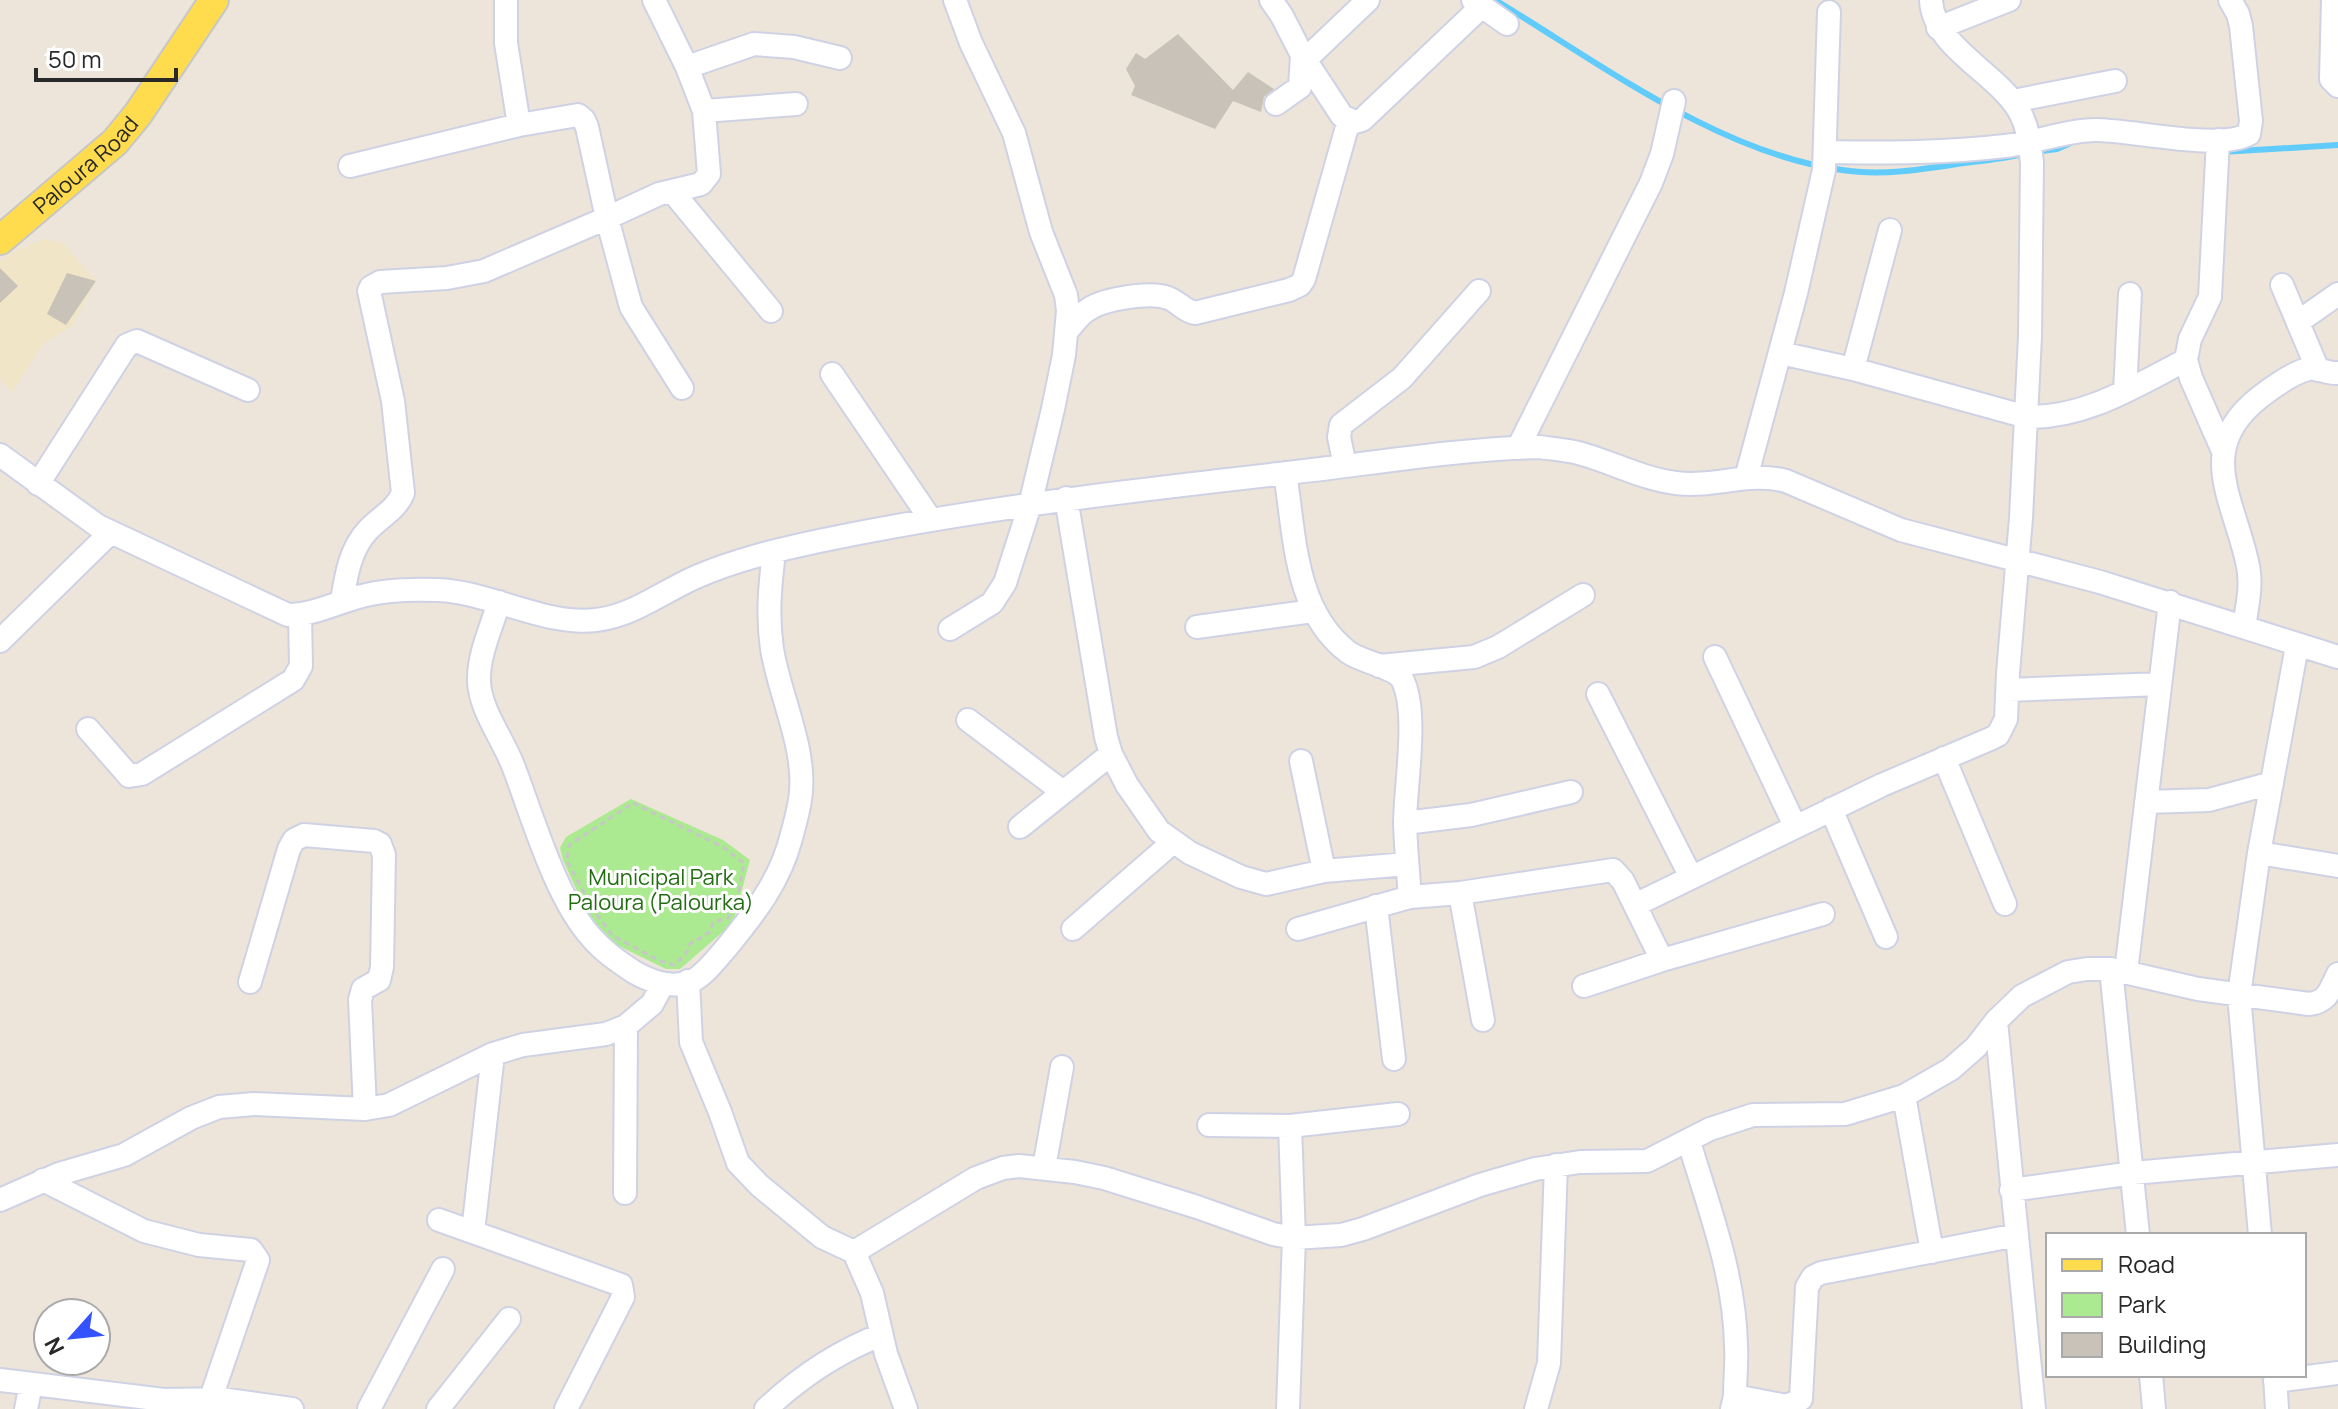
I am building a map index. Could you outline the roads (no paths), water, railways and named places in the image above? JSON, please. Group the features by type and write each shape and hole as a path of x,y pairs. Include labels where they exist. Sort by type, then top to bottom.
{"main road":[{"name":"Paloura Road","path":"0,240 115,142 138,114 214,0"}],"street":[{"path":"506,0 506,43 519,125"},
{"path":"342,601 358,542 398,504 403,493 393,401 369,291 371,287 380,282 456,277 484,271 659,194 701,184 709,174 704,111 687,67 654,0"},
{"path":"950,629 984,609 999,596 1030,505 1053,409 1067,331 1066,295 1041,232 1014,133 971,43 955,0"},
{"path":"1271,0 1342,116 1349,120 1362,120 1477,4 1507,24"},
{"path":"1276,104 1300,87 1304,57 1368,0"},
{"path":"1635,905 1831,809 1998,735 2006,719 2027,417 2031,151 2024,121 2013,101 1938,28 1932,15 1931,0"},
{"path":"1938,28 2009,0"},
{"path":"1826,160 1931,152 2031,151 2098,130 2218,148 2249,134 2251,121 2241,26 2230,0"},
{"path":"2333,0 2331,79 2338,86"},
{"path":"1746,478 1780,353 1826,160 1829,12"},
{"path":"687,67 754,44 786,45 840,58"},
{"path":"2013,101 2115,81"},
{"path":"704,111 796,104"},
{"path":"1518,448 1651,183 1662,154 1672,109"},
{"path":"350,166 519,125 578,115 584,120 631,307 643,331 682,388"},
{"path":"1067,331 1092,306 1128,297 1167,297 1195,313 1300,285 1349,120"},
{"path":"2218,148 2210,297 2190,339 2186,360 2223,451"},
{"path":"672,191 771,311"},
{"path":"1853,369 1890,230"},
{"path":"2282,285 2298,322 2328,372"},
{"path":"1345,466 1339,437 1341,425 1402,378 1479,291"},
{"path":"2125,391 2130,294"},
{"path":"2298,322 2338,294"},
{"path":"38,484 132,341 248,390"},
{"path":"1780,353 1853,369 2027,417 2049,417 2081,411 2186,360"},
{"path":"2244,627 2249,595 2248,566 2224,485 2223,451 2238,418 2249,406 2297,374 2311,368 2328,372"},
{"path":"832,374 931,520"},
{"path":"0,455 80,515 288,615 300,615 390,590 428,590 465,593 564,619 592,621 635,609 719,568 774,552 931,520 1066,498 1539,447 1582,454 1672,483 1705,485 1769,477 1786,481 1891,526 2170,602 2338,657"},
{"path":"1285,473 1302,579 1313,611 1332,639 1351,654 1395,671 1401,678 1407,700 1409,740 1405,823 1410,897"},
{"path":"1066,498 1111,754 1148,818 1173,842 1241,877 1266,884 1324,871 1407,864"},
{"path":"0,641 111,532"},
{"path":"499,602 481,660 478,680 481,693 572,910 590,937 628,968 646,979 663,984 688,981 704,971 764,900 790,842 797,813 801,789 800,765 770,628 768,595 774,552"},
{"path":"1378,666 1474,657 1498,647 1583,595"},
{"path":"2138,1233 2119,971 2146,802 2170,602"},
{"path":"1197,627 1313,611"},
{"path":"88,729 129,776 142,774 293,680 301,666 300,615"},
{"path":"2260,1233 2239,995 2259,853 2297,646"},
{"path":"1715,657 1795,826"},
{"path":"2008,690 2160,684"},
{"path":"1598,694 1691,877"},
{"path":"968,720 1063,792"},
{"path":"1020,827 1111,754"},
{"path":"1944,758 2005,904"},
{"path":"1301,761 1324,871"},
{"path":"2146,802 2209,800 2272,783"},
{"path":"1405,823 1471,815 1571,792"},
{"path":"1831,809 1886,937"},
{"path":"250,982 294,840 304,835 380,844 384,855 382,967 379,980 363,989 360,1000 365,1109"},
{"path":"1073,929 1173,842"},
{"path":"2259,853 2338,866"},
{"path":"1298,929 1410,897 1460,893 1613,870 1618,873 1662,960"},
{"path":"1460,893 1483,1020"},
{"path":"1376,906 1394,1059"},
{"path":"1584,986 1823,914"},
{"path":"854,1252 976,1178 1003,1168 1075,1172 1138,1188 1255,1229 1294,1238 1323,1238 1363,1229 1480,1185 1556,1165 1647,1161 1710,1129 1753,1115 1845,1114 1904,1096 1951,1069 1976,1047 1996,1021 2022,996 2068,972 2087,969 2119,971 2164,982 2309,1004 2321,1003 2338,974"},
{"path":"688,981 691,1042 738,1163 759,1185 822,1237 854,1252 872,1293 881,1335 906,1409"},
{"path":"0,1200 77,1167 124,1155 191,1118 219,1107 254,1104 365,1109 403,1100 493,1054 540,1042 594,1036 626,1026 652,1004 663,984"},
{"path":"1996,1021 2011,1190 2039,1349 2034,1409"},
{"path":"625,1193 626,1026"},
{"path":"473,1232 493,1054"},
{"path":"1044,1168 1062,1067"},
{"path":"1904,1096 1932,1252"},
{"path":"1209,1125 1290,1126 1398,1114"},
{"path":"1288,1409 1294,1238 1290,1126"},
{"path":"1689,1142 1724,1260 1730,1292 1736,1345 1734,1402 1787,1406 1801,1399 1807,1287 1813,1277 2017,1235"},
{"path":"2011,1190 2133,1173 2338,1155"},
{"path":"1536,1409 1549,1363 1556,1165"},
{"path":"43,1180 144,1231 199,1245 251,1250 255,1254 256,1266 216,1402"},
{"path":"439,1220 621,1285 623,1297 566,1409"},
{"path":"369,1409 443,1269"},
{"path":"438,1409 509,1319"},
{"path":"766,1409 791,1385 818,1367 853,1346 881,1335"},
{"path":"2306,1376 2338,1373"},
{"path":"2151,1377 2154,1409"},
{"path":"2275,1378 2277,1409"},
{"path":"0,1380 31,1384 82,1399 162,1404 216,1402 292,1409"},
{"path":"26,1409 31,1384"}],"waterway":[{"path":"1495,0 1661,102 1750,145 1796,160 1856,172 1885,172 2023,154"},
{"path":"2034,152 2057,149 2073,142"},
{"path":"2222,152 2338,145"}],"park label":[{"name":"Municipal Park Paloura (Palourka)","path":"661,890"}]}
